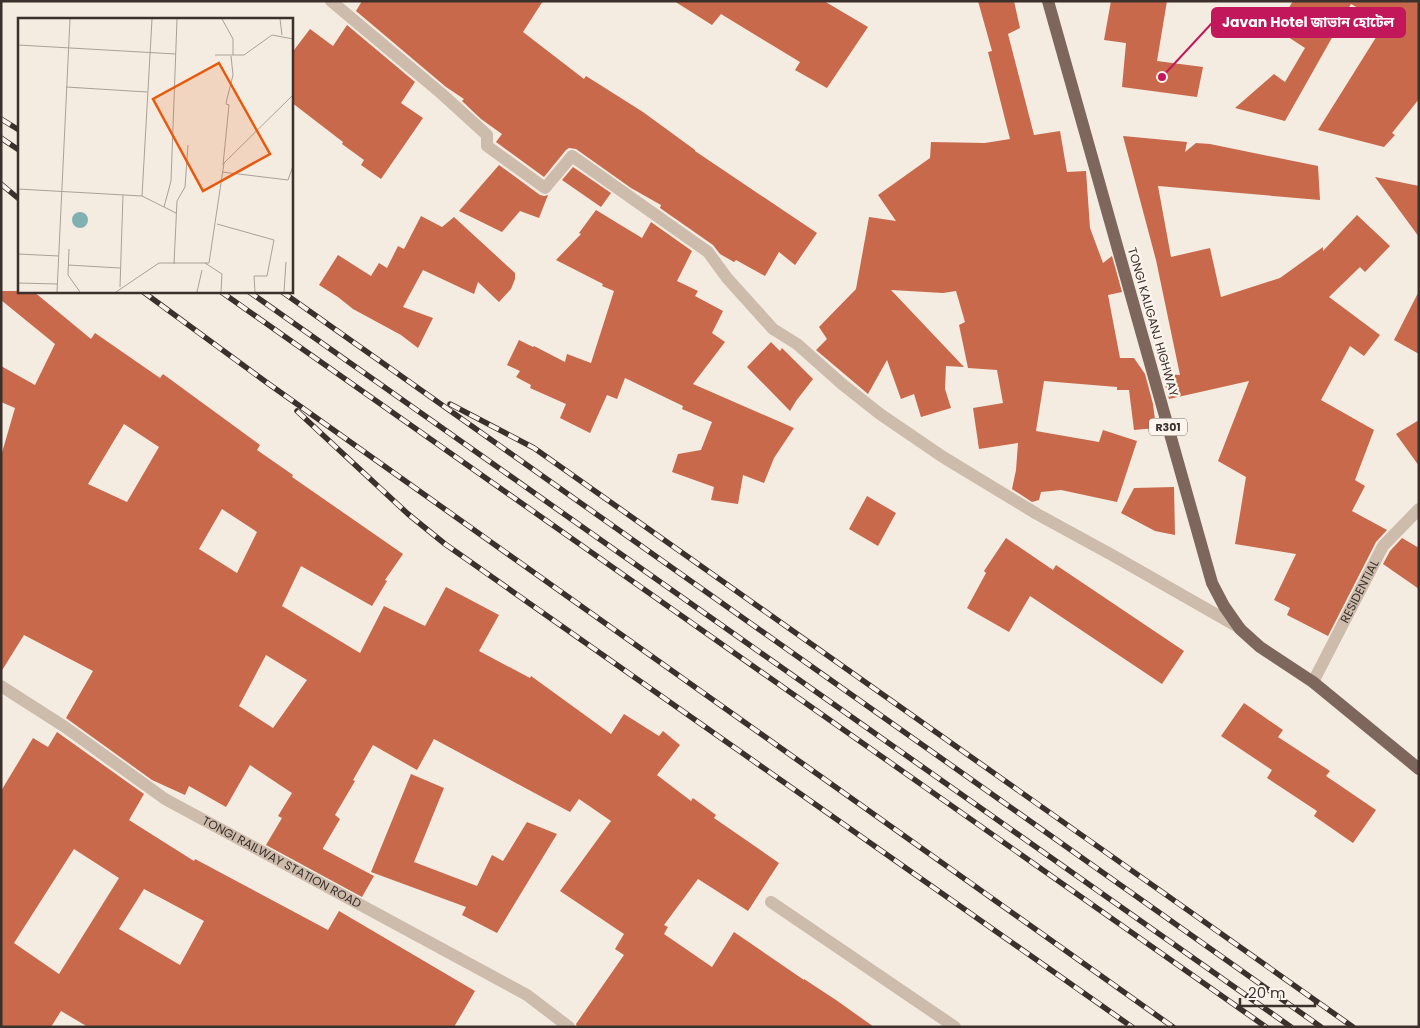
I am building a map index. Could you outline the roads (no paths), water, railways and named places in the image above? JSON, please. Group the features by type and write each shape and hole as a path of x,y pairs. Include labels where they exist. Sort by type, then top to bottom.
{"main road":[{"name":"TONGI KALIGANJ HIGHWAY","path":"1048,1 1212,583 1224,606 1240,629 1260,647 1313,682 1419,769"}],"street":[{"path":"331,1 442,94 487,135 487,146 545,188 572,156 708,252 726,278 773,330 797,344 842,384 880,414 943,457 1037,514 1240,629"},
{"name":"RESIDENTIAL","path":"1313,682 1383,546 1419,510"},
{"name":"TONGI RAILWAY STATION ROAD","path":"1,686 65,727 165,799 527,995 569,1027"},
{"path":"772,902 955,1027"}],"railway":[{"path":"1,119 18,129"},
{"path":"1,138 18,149"},
{"path":"1,184 18,198"},
{"path":"143,292 266,382 1173,1027"},
{"path":"221,292 1266,1027"},
{"path":"249,292 1291,1027"},
{"path":"282,292 1321,1027"},
{"path":"450,404 534,448 1353,1027"},
{"path":"297,411 408,514 445,544 1132,1027"}],"place":[{"name":"Javan Hotel জাভান হোটেল","path":"1162,77"}]}
